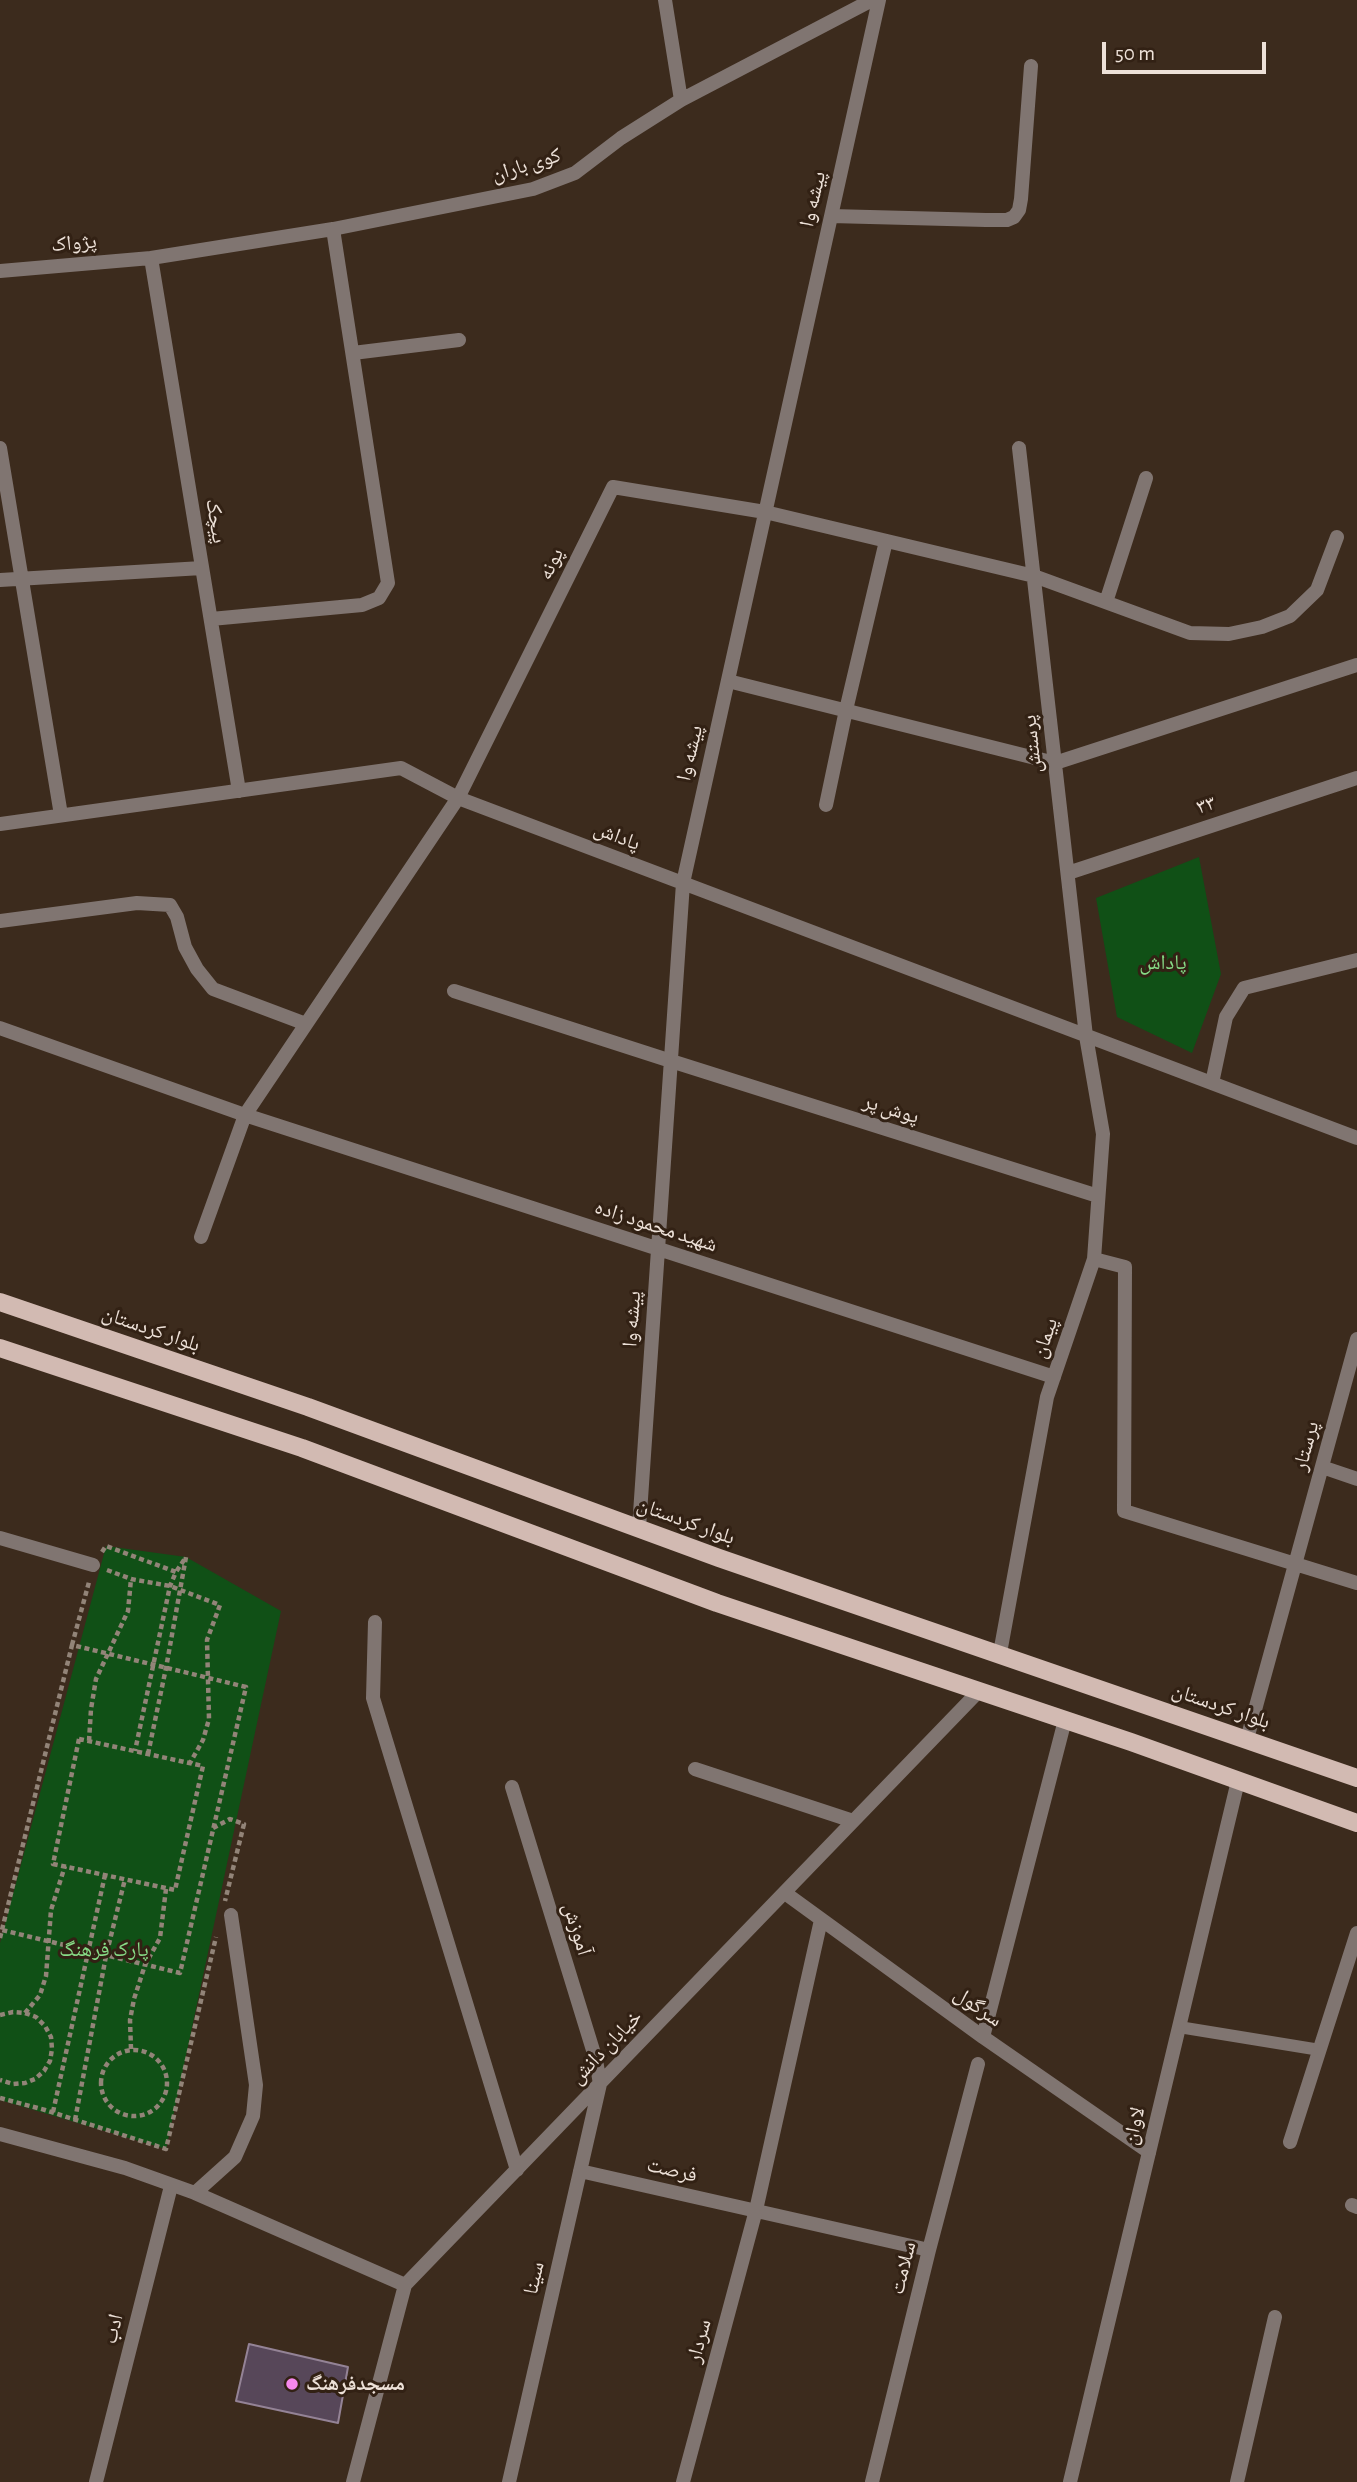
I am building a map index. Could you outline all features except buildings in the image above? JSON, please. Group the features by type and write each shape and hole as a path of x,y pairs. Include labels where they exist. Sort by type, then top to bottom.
{"main road":[{"name":"بلوار کردستان","path":"0,1302 308,1407 639,1528 1357,1778"},
{"path":"0,1348 302,1448 717,1603 1065,1720 1357,1823"}],"street":[{"path":"665,0 681,100"},
{"name":"کوی باران","path":"151,258 333,229 533,189 575,173 621,138 681,100 872,0"},
{"name":"پیشه وا","path":"639,1528 683,883 879,0"},
{"path":"831,216 986,220 1007,220 1014,216 1019,210 1023,181 1031,66"},
{"path":"211,619 362,605 379,598 388,583 333,229"},
{"name":"پژواک","path":"0,271 151,258"},
{"name":"پیچک","path":"151,258 239,791"},
{"path":"353,353 459,340"},
{"path":"0,448 61,816"},
{"name":"پرستش","path":"1020,448 1086,1036"},
{"path":"1106,602 1146,478"},
{"name":"پونه","path":"458,798 613,487 765,512"},
{"path":"765,512 1034,576 1190,633 1229,634 1262,627 1290,616 1317,590 1337,537"},
{"path":"826,804 886,541"},
{"path":"0,580 202,568"},
{"path":"728,681 1055,763 1357,665"},
{"name":"پاداش","path":"0,824 401,768 458,798 1357,1138"},
{"name":"۳۳","path":"1068,873 1357,778"},
{"path":"201,1237 245,1115 458,798"},
{"path":"0,921 137,903 170,905 177,917 185,947 197,969 213,989 306,1024"},
{"path":"1212,1083 1226,1017 1244,988 1357,960"},
{"name":"پوش پر","path":"454,990 671,1062 1098,1196"},
{"name":"شهید محمود زاده","path":"0,1028 245,1115 1054,1377"},
{"name":"پیمان","path":"1000,1654 1047,1397 1094,1259 1103,1134 1086,1036"},
{"path":"1094,1259 1125,1267 1124,1511 1357,1583"},
{"name":"پرستار","path":"1247,1739 1357,1339"},
{"path":"1322,1468 1357,1479"},
{"path":"0,1538 93,1565"},
{"path":"375,1622 373,1698 517,2170"},
{"name":"خیابان دانش","path":"353,2482 405,2285 979,1691"},
{"path":"983,2037 1065,1720"},
{"path":"695,1769 853,1821"},
{"name":"لاوان","path":"1070,2482 1238,1781"},
{"name":"آموزش","path":"512,1787 596,2060 600,2084"},
{"name":"سرگول","path":"785,1893 983,2037 1149,2152"},
{"path":"195,2193 235,2157 253,2116 256,2084 226,1914"},
{"name":"سردار","path":"682,2482 756,2210 821,1920"},
{"path":"1290,2143 1357,1933"},
{"name":"سلامت","path":"873,2482 929,2250 978,2064"},
{"name":"سینا","path":"509,2482 600,2084"},
{"path":"0,2134 125,2168 195,2193 405,2285"},
{"name":"فرصت","path":"580,2171 929,2250"},
{"name":"ادب","path":"96,2482 171,2186"},
{"path":"1237,2482 1275,2316"}],"lane":[{"path":"1179,2027 1320,2050"}],"path":[{"path":"0,1938 93,1565 106,1546 176,1572"},
{"path":"135,1751 170,1586 186,1557 148,1754"},
{"path":"93,1565 131,1579 170,1586 220,1605 207,1640 209,1719 203,1740 190,1763"},
{"path":"89,1741 96,1679 128,1611 131,1579"},
{"path":"2,1930 180,1973 246,1687 72,1645"},
{"path":"79,1738 135,1751 203,1766 175,1890 52,1864 79,1738"},
{"path":"213,1828 230,1819 244,1824 226,1914"},
{"path":"25,2012 40,1995 46,1976 51,1910 65,1866"},
{"path":"53,2112 106,1875"},
{"path":"75,2119 106,1956 125,1879"},
{"path":"131,2049 130,2020 134,1999 145,1965 160,1938 166,1888"},
{"path":"0,2098 53,2112 166,2149 219,1926"},
{"path":"0,2015 25,2012 36,2017 51,2037 52,2049 50,2061 36,2079 13,2084 0,2080"},
{"path":"131,2049 142,2050 153,2056 166,2075 164,2098 150,2113 140,2116 119,2114 110,2108 100,2089 103,2068 120,2052 131,2049"}],"green space":[{"name":"پاداش","path":"1199,857 1221,974 1192,1053 1117,1017 1096,898"},
{"name":"پارک فرهنگ","path":"106,1546 186,1557 281,1611 166,2149 0,2100 0,1943"}],"place":[{"name":"مسجدفرهنگ","path":"292,2384"}]}
